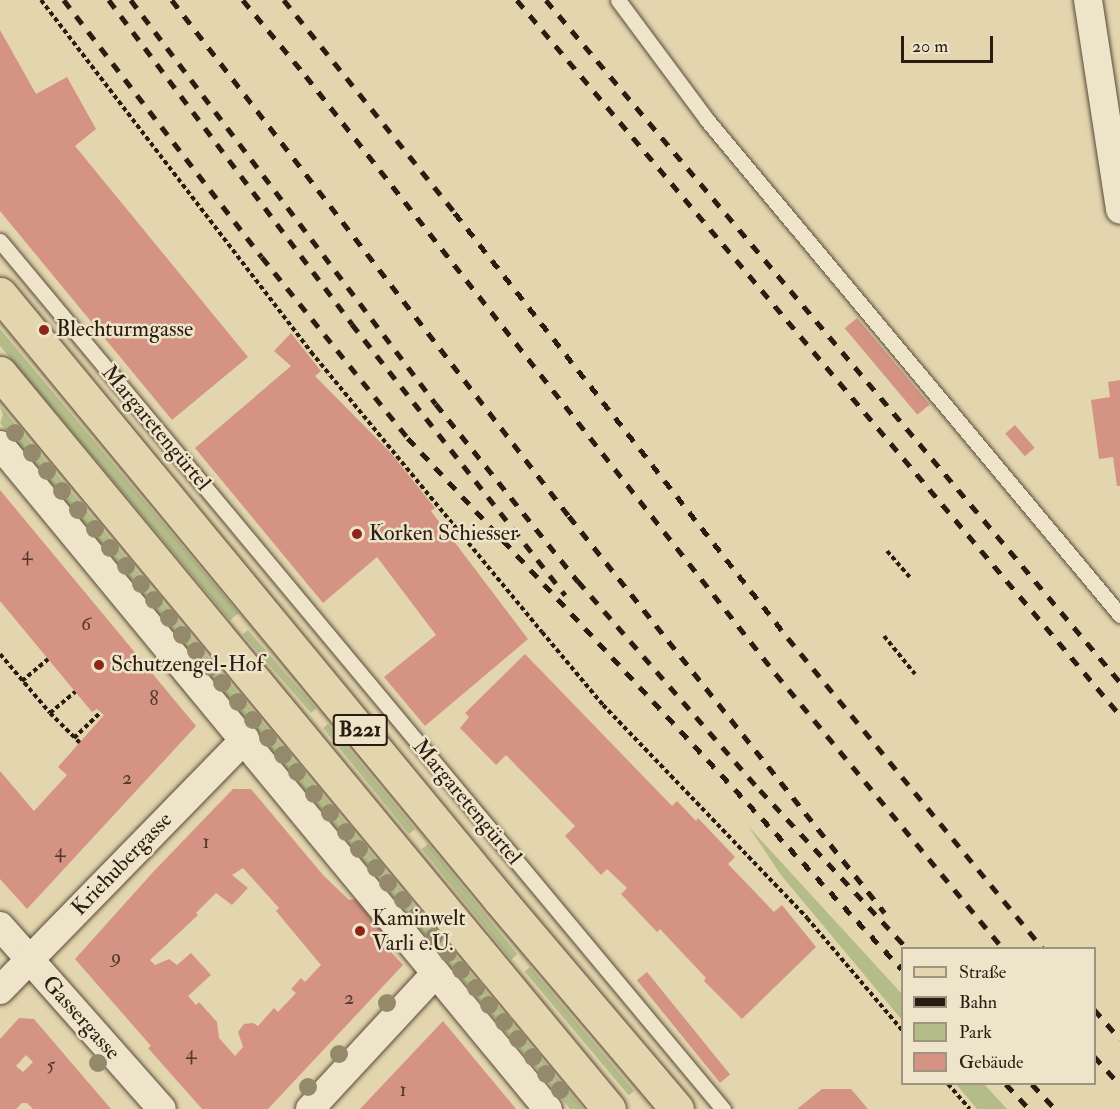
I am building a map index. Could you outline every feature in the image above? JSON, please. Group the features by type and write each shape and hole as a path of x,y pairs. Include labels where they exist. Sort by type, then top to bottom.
{"main road":[{"name":"Margaretengürtel","path":"0,294 499,899 676,1109"},
{"name":"B221","path":"3,377 609,1109"}],"street":[{"path":"1088,0 1120,210"},
{"path":"0,445 245,739 548,1109"},
{"name":"Kriehubergasse","path":"0,990 245,739"},
{"name":"Gassergasse","path":"0,926 162,1109"},
{"path":"310,1109 436,973"}],"lane":[{"path":"618,0 707,120 1120,615"},
{"name":"Margaretengürtel","path":"0,242 723,1109"}],"path":[{"path":"41,0 311,352 603,705 807,918 901,1028"},
{"path":"887,551 911,579"},
{"path":"884,636 915,674"},
{"path":"0,654 50,713 80,743"},
{"path":"22,681 48,659"},
{"path":"50,713 75,692"},
{"path":"74,738 101,712"},
{"path":"950,1085 970,1109"}],"green space":[{"path":"0,329 238,613 230,620 0,346"},
{"path":"0,406 583,1109 570,1109 441,955 0,423 3,415"},
{"path":"248,630 316,708 311,713 243,635"},
{"path":"328,724 415,829 409,834 323,728"},
{"path":"748,826 901,993 901,1019 781,875"},
{"path":"428,844 517,954 511,959 422,849"},
{"path":"530,967 634,1091 629,1096 525,971"},
{"path":"957,1085 985,1085 1007,1109 977,1109"}],"building":[{"path":"0,30 36,94 67,77 96,129 75,146 248,357 172,420 0,211"},
{"path":"857,318 930,405 917,415 845,328"},
{"name":"Korken Schiesser","path":"291,333 321,371 315,376 390,452 435,508 431,511 528,639 425,726 384,677 436,635 377,557 323,603 195,448 291,366 274,351"},
{"path":"1120,380 1120,486 1117,486 1113,457 1099,459 1091,400 1110,397 1108,382"},
{"path":"1015,425 1035,448 1025,456 1005,434"},
{"name":"Schutzengel-Hof","path":"0,490 196,726 27,909 0,879 0,771 34,811 67,775 58,767 104,715 97,709 92,712 0,601"},
{"path":"525,654 672,806 677,801 696,821 698,818 735,857 728,864 774,912 782,905 816,947 742,1019 704,981 706,978 660,929 657,932 621,894 627,888 607,869 601,875 565,836 575,826 506,755 496,765 460,728 469,717 465,713"},
{"path":"233,789 251,789 323,875 349,900 355,899 393,944 389,950 403,965 268,1109 202,1109 75,959 154,871","holes":["243,868 279,908 276,911 321,965 305,982 301,978 291,989 296,993 278,1012 274,1008 258,1026 253,1023 244,1024 238,1032 243,1047 235,1056 219,1038 217,1022 199,1002 196,1005 188,996 211,975 191,953 177,965 169,959 155,965 150,960 198,915 196,913 216,893 232,905 248,888 232,875"]},
{"path":"647,972 730,1075 720,1083 637,980"},
{"path":"19,1018 34,1019 111,1109 33,1109 27,1103 22,1103 16,1109 0,1109 0,1039","holes":["26,1055 33,1062 23,1072 16,1066"]},
{"path":"443,1021 516,1109 360,1109"},
{"path":"822,1089 851,1089 868,1109 797,1109"}],"railway":[{"path":"64,0 262,257 408,438 901,968"},
{"path":"109,0 352,324 565,595"},
{"path":"131,0 436,404 578,581 760,790 906,947"},
{"path":"172,0 569,516 885,913"},
{"path":"243,0 306,76 776,674 1002,947"},
{"path":"284,0 455,213 788,638 1042,947"},
{"path":"517,0 1120,715"},
{"path":"546,0 1120,682"},
{"path":"1096,1011 1120,1039"},
{"path":"1096,1058 1120,1085"},
{"path":"1007,1085 1029,1109"},
{"path":"1033,1085 1055,1109"}],"place":[{"name":"Blechturmgasse","path":"44,330"},
{"name":"Korken Schiesser","path":"357,534"},
{"name":"Schutzengel-Hof","path":"99,665"},
{"name":"Kaminwelt Varli e.U.","path":"360,931"}]}
